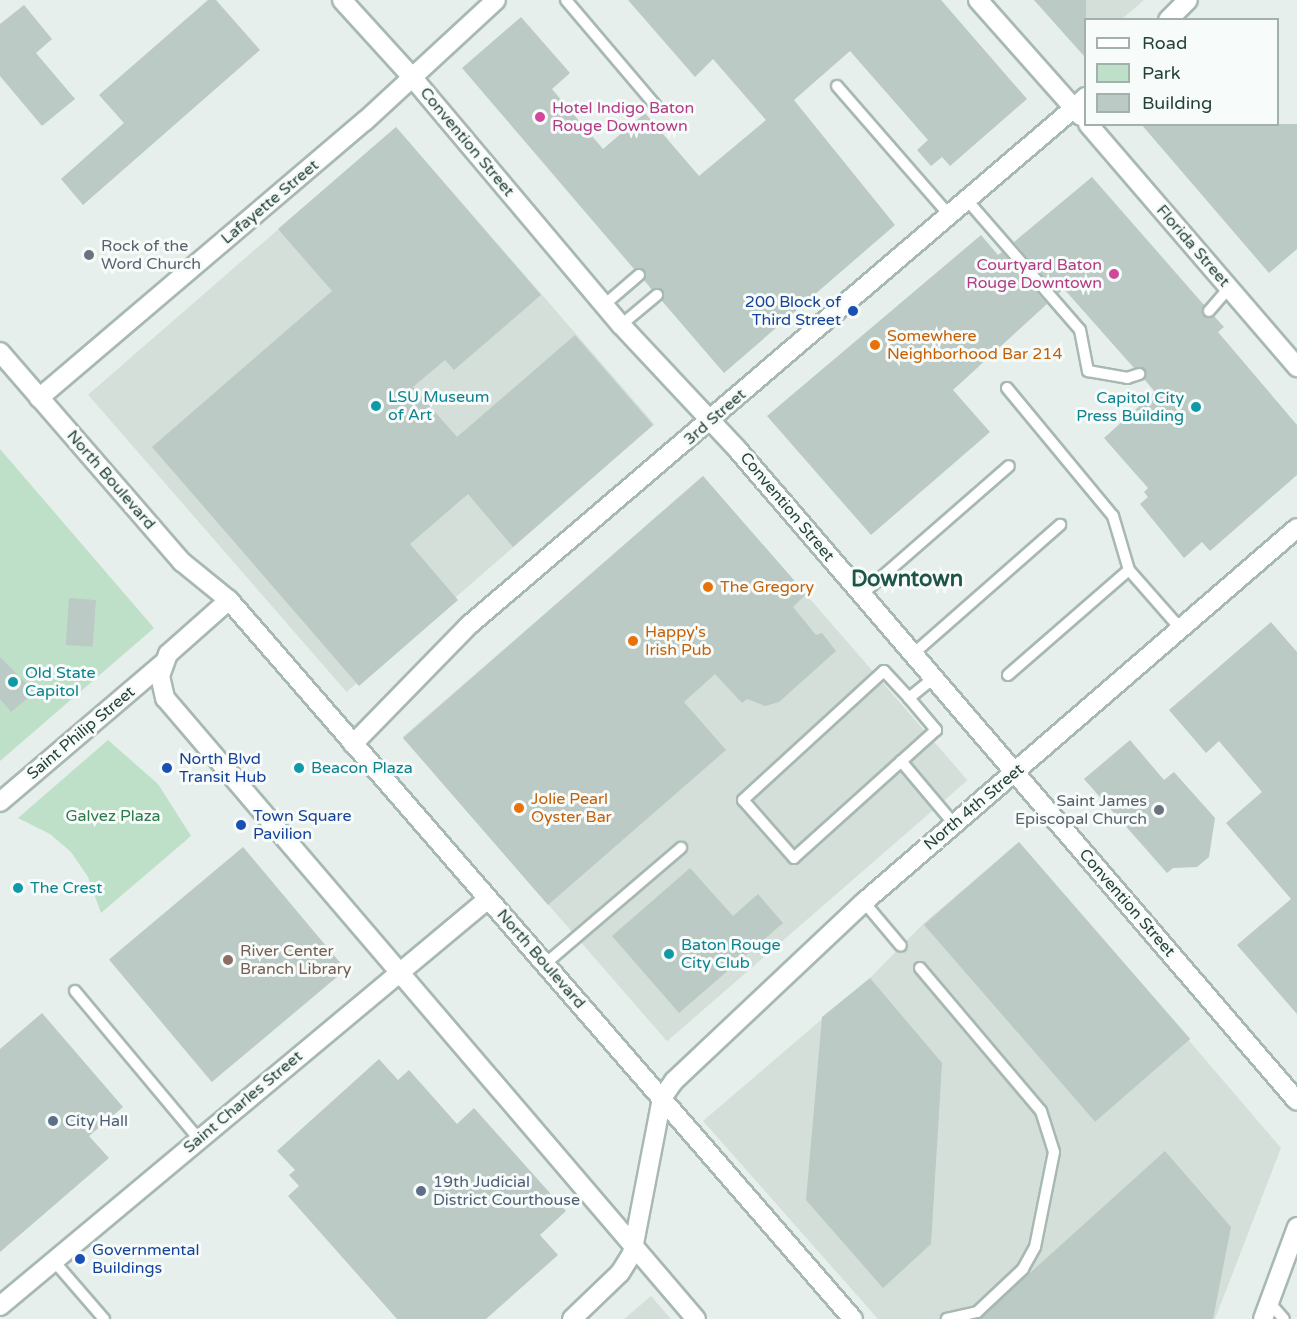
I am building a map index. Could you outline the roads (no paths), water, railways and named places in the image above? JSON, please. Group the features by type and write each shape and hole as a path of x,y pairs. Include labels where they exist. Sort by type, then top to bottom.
{"street":[{"name":"Convention Street","path":"342,0 412,77 621,325 711,420 914,654 1297,1101"},
{"name":"Lafayette Street","path":"39,398 412,77 496,0"},
{"name":"Florida Street","path":"978,0 1083,113"},
{"path":"1170,18 1188,0"},
{"name":"3rd Street","path":"353,744 468,626 949,215 1083,113"},
{"name":"Florida Street","path":"1094,126 1297,367"},
{"name":"North Boulevard","path":"0,352 182,562 228,600 853,1319"},
{"name":"North 4th Street","path":"662,1098 674,1080 864,902 1297,528"},
{"path":"228,600 177,645 162,664 160,686 170,706 696,1319"},
{"name":"Saint Philip Street","path":"0,802 162,664"},
{"name":"Saint Charles Street","path":"0,1306 198,1138 488,899"},
{"path":"572,1319 620,1272 634,1248 662,1098"},
{"path":"1267,1311 1297,1227"}],"lane":[{"path":"566,0 655,105"},
{"path":"837,86 949,215"},
{"path":"967,200 1080,330 1088,371 1127,378 1139,374"},
{"path":"604,304 639,275"},
{"path":"1209,311 1229,288"},
{"path":"621,325 657,295"},
{"path":"1007,388 1113,516 1129,570 1180,628"},
{"path":"861,595 1009,466"},
{"path":"914,654 1060,525"},
{"path":"1008,675 1129,570"},
{"path":"884,671 909,698 936,730 794,858 743,800 884,671"},
{"path":"909,698 934,678"},
{"path":"901,761 954,824"},
{"path":"545,964 681,848"},
{"path":"864,902 901,946"},
{"path":"920,968 1041,1111 1054,1152 1035,1247 1023,1269 976,1312 947,1319"},
{"path":"75,991 198,1138"},
{"path":"54,1260 104,1319"},
{"path":"1267,1311 1284,1319"}],"place":[{"name":"Hotel Indigo Baton Rouge Downtown","path":"540,117"},
{"name":"Rock of the Word Church","path":"89,255"},
{"name":"Courtyard Baton Rouge Downtown","path":"1114,274"},
{"name":"200 Block of Third Street","path":"853,311"},
{"name":"Somewhere Neighborhood Bar 214","path":"875,345"},
{"name":"LSU Museum of Art","path":"376,406"},
{"name":"Capitol City Press Building","path":"1196,407"},
{"name":"The Gregory","path":"708,587"},
{"name":"Happy's Irish Pub","path":"633,641"},
{"name":"Old State Capitol","path":"13,682"},
{"name":"North Blvd Transit Hub","path":"167,768"},
{"name":"Beacon Plaza","path":"299,768"},
{"name":"Jolie Pearl Oyster Bar","path":"519,808"},
{"name":"Saint James Episcopal Church","path":"1159,810"},
{"name":"Town Square Pavilion","path":"241,825"},
{"name":"The Crest","path":"18,888"},
{"name":"Baton Rouge City Club","path":"669,954"},
{"name":"River Center Branch Library","path":"228,960"},
{"name":"City Hall","path":"53,1121"},
{"name":"19th Judicial District Courthouse","path":"421,1191"},
{"name":"Governmental Buildings","path":"80,1259"}],"district":[{"name":"Downtown","path":"907,580"}],"park label":[{"name":"Galvez Plaza","path":"113,816"}]}
